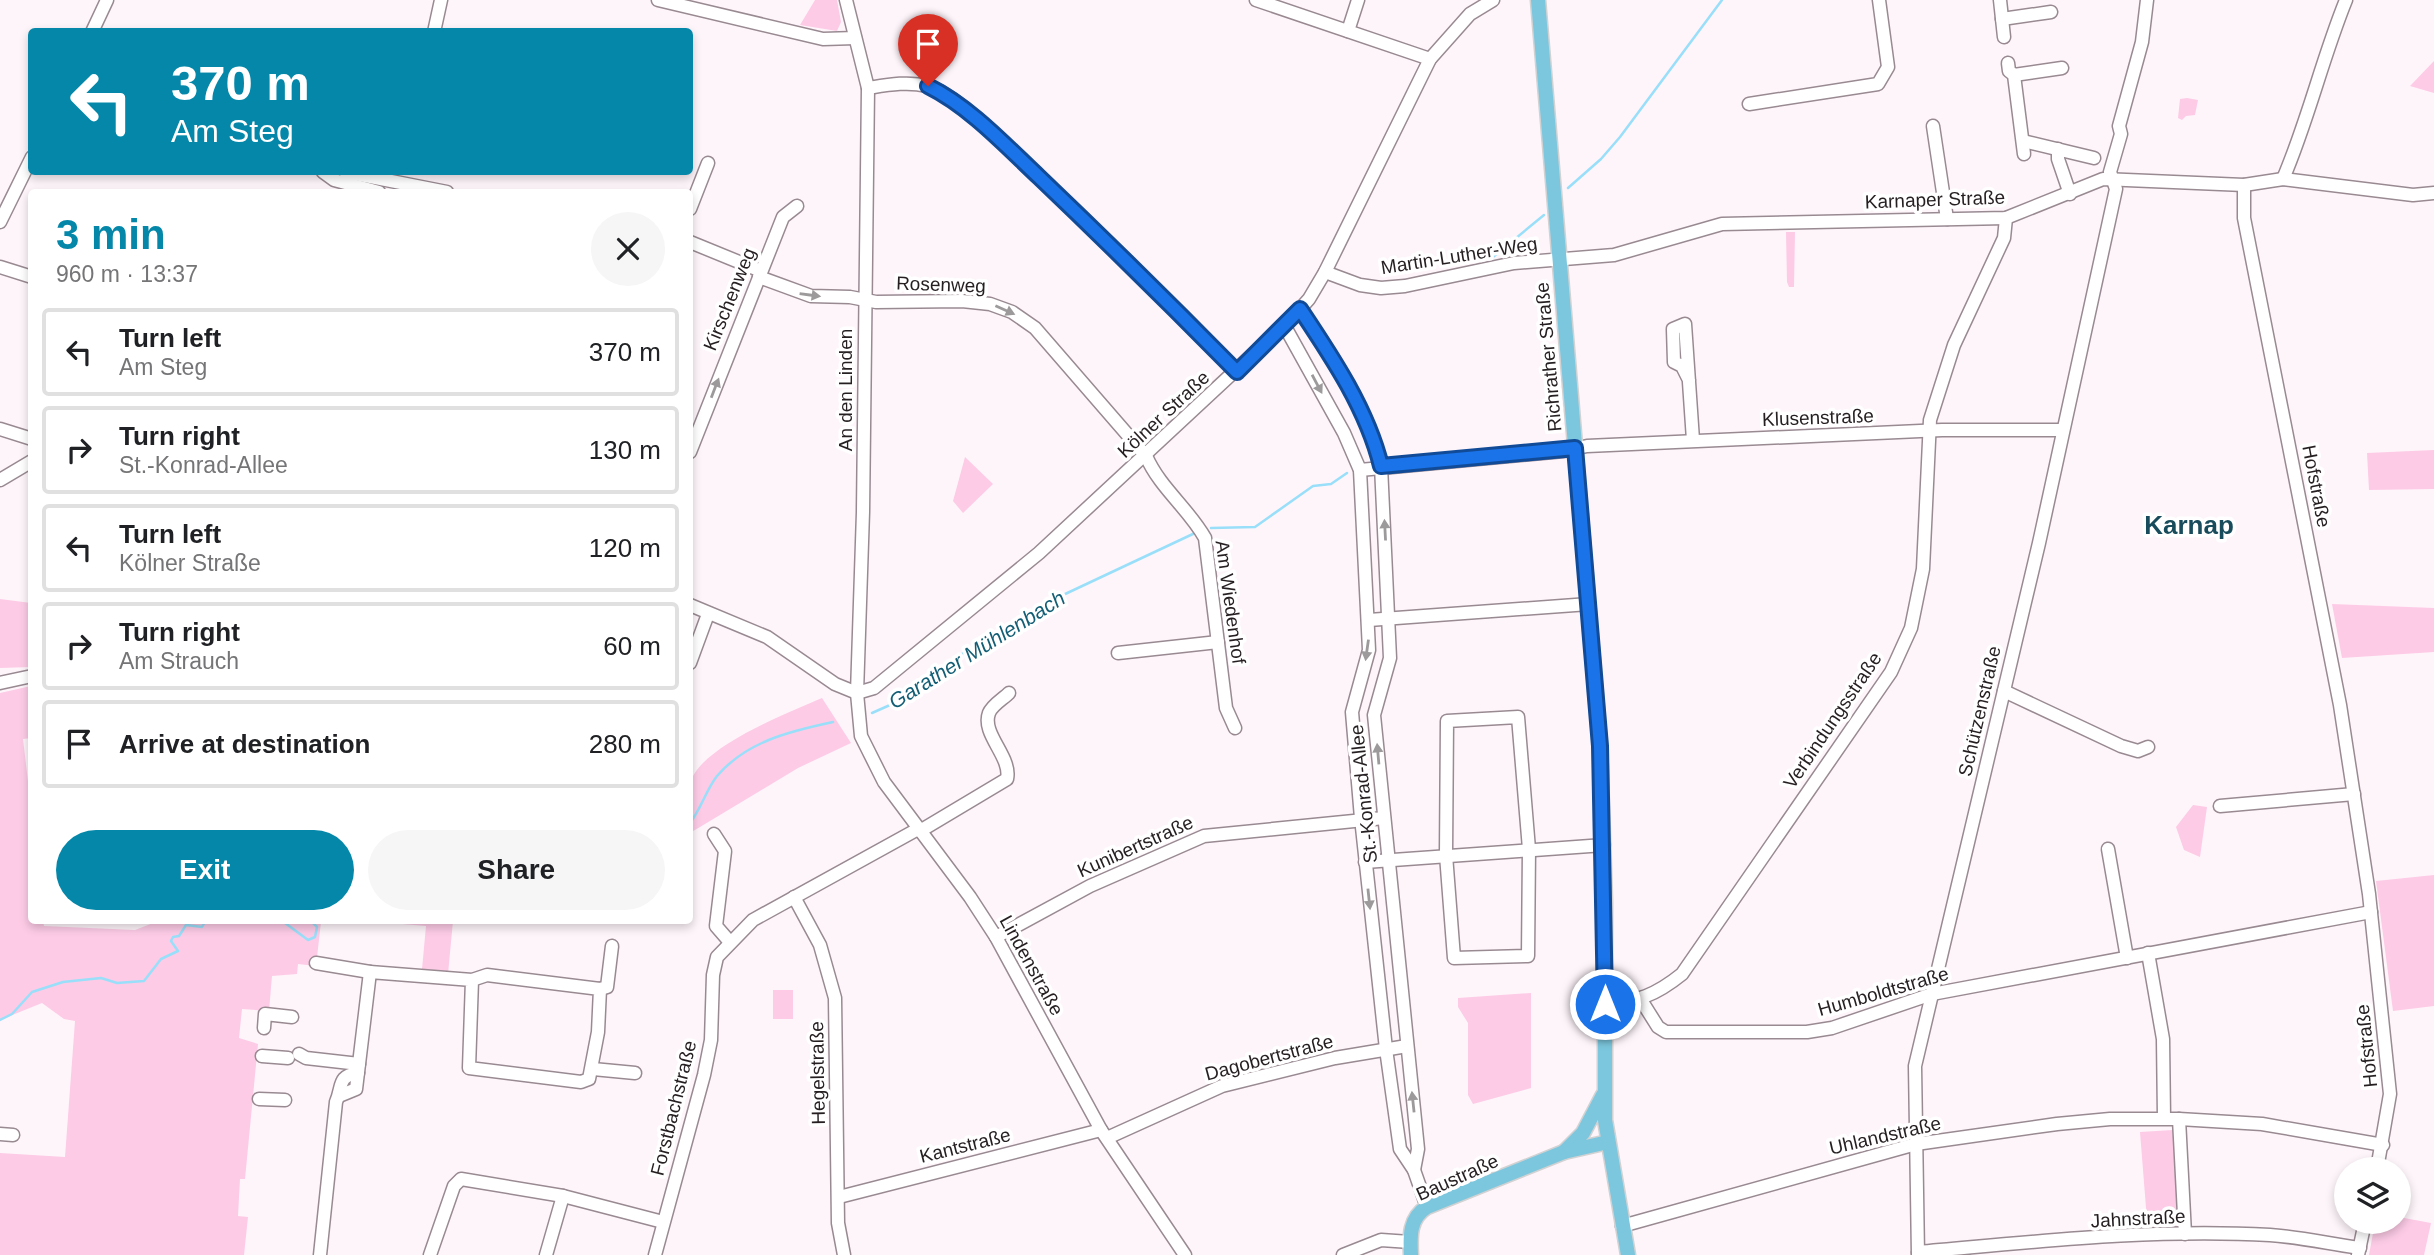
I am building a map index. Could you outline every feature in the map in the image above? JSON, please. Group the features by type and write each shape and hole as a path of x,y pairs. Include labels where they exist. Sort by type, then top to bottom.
{"main road":[{"name":"Richrather Straße","path":"1538,0 1589,604 1604,845 1605,1090 1608,1142 1628,1255"},
{"name":"Baustraße","path":"1564,1152 1583,1133 1605,1090"},
{"path":"1583,1133 1596,1134 1608,1142"},
{"name":"Baustraße","path":"1411,1248 1413,1222 1427,1207 1564,1152 1608,1142"}],"street":[{"path":"94,28 107,0"},
{"path":"435,28 442,0"},
{"path":"658,0 823,39 855,38"},
{"name":"An den Linden","path":"846,0 868,88 863,512 857,693"},
{"path":"1256,0 1430,59"},
{"path":"1348,31 1358,0"},
{"name":"Kölner Straße","path":"857,693 874,688 1039,553 1146,456 1178,423 1237,372 1300,309 1325,272 1430,59 1470,14 1493,0"},
{"path":"1749,104 1878,84 1888,67 1879,0"},
{"path":"2000,0 2004,37"},
{"name":"Schützenstraße","path":"1918,1253 1914,1076 2004,691 2116,189 2110,172 2121,134 2119,126 2142,41 2147,0"},
{"path":"2283,179 2301,136 2328,43 2346,0"},
{"path":"2002,19 2051,12"},
{"path":"2008,63 2009,71 2014,75 2023,148 2058,149 2094,158"},
{"path":"2014,75 2062,68"},
{"path":"868,88 912,83 928,86 947,95 997,138 1117,251 1237,372"},
{"path":"1933,126 1947,219"},
{"path":"2058,149 2057,159 2070,194"},
{"path":"693,201 708,163"},
{"path":"0,222 28,165"},
{"path":"327,175 334,180 368,189"},
{"path":"373,175 401,178 437,189"},
{"name":"Karnaper Straße","path":"1559,261 1614,254 1722,224 2006,218 2102,179 2244,185 2283,179 2413,195 2434,193"},
{"name":"Hofstraße","path":"2244,185 2245,218 2337,692 2371,912 2390,1094 2380,1157"},
{"name":"Kirschenweg","path":"693,433 783,217 797,206"},
{"name":"Verbindungsstraße","path":"1605,1004 1641,1000 1682,974 1891,672 1911,628 1923,569 1928,430 1954,345 1999,250 2006,218"},
{"name":"Rosenweg","path":"693,243 805,295 990,304 1012,312 1035,328 1146,456"},
{"name":"Martin-Luther-Weg","path":"1325,272 1360,285 1381,288 1405,286 1501,265 1559,261"},
{"path":"0,267 28,276"},
{"name":"St.-Konrad-Allee","path":"1300,309 1331,356 1374,436 1381,466 1390,665 1374,715 1418,1149 1414,1170"},
{"name":"St.-Konrad-Allee","path":"1284,325 1344,433 1360,470 1369,650 1352,706 1361,818 1386,1049 1401,1149 1414,1170 1427,1207"},
{"path":"1689,380 1693,440"},
{"path":"0,429 28,438"},
{"name":"Klusenstraße","path":"1360,470 1575,448 1693,440 1928,430 2063,430"},
{"name":"Am Wiedenhof","path":"1146,456 1154,474 1195,521 1205,538 1226,708 1235,728"},
{"path":"0,480 28,463"},
{"path":"1368,620 1589,604"},
{"path":"693,606 767,637 835,684 857,693"},
{"path":"693,655 708,614"},
{"path":"1118,653 1218,642"},
{"path":"0,683 28,677"},
{"path":"2004,691 2121,746 2138,751 2148,747"},
{"name":"Lindenstraße","path":"857,693 859,724 867,752 884,782 996,937 1063,1065 1104,1134 1185,1255"},
{"name":"Forstbachstraße","path":"655,1255 704,1075 711,1040 713,975 717,957 729,941 753,920 1007,779 1007,768 988,715 1009,693"},
{"path":"1518,717 1530,849 1528,956 1454,958 1446,855 1447,722 1518,717"},
{"path":"2220,806 2354,794"},
{"name":"Kunibertstraße","path":"996,937 1090,886 1203,836 1361,818 1384,818"},
{"path":"714,834 725,851 716,926 729,941"},
{"path":"1365,862 1604,845"},
{"path":"2108,849 2127,958"},
{"name":"Hegelstraße","path":"794,897 820,945 835,998 838,1223 844,1255"},
{"name":"Humboldtstraße","path":"1641,1000 1658,1027 1666,1032 1807,1032 1832,1028 1932,993 2371,912"},
{"path":"316,963 370,972 472,981 487,975 600,989 607,986 612,946"},
{"path":"2148,953 2164,1054 2164,1118"},
{"path":"320,1255 339,1096 356,1089 370,972"},
{"path":"472,981 469,1068 581,1082 589,1079 593,1069 600,989"},
{"path":"264,1028 265,1014 292,1017"},
{"name":"Dagobertstraße","path":"1104,1134 1222,1086 1326,1060 1407,1046"},
{"path":"262,1056 293,1056 359,1068"},
{"path":"593,1069 635,1073"},
{"path":"258,1099 285,1100"},
{"name":"Uhlandstraße","path":"1622,1226 1916,1144 2057,1124 2164,1118 2273,1126 2383,1145"},
{"path":"2179,1119 2185,1234"},
{"name":"Kantstraße","path":"839,1197 1104,1134"},
{"path":"430,1255 454,1186 461,1179 563,1196 663,1222"},
{"path":"546,1255 563,1196"},
{"name":"Jahnstraße","path":"1918,1253 2185,1234 2274,1235 2359,1251"},
{"name":"Baustraße","path":"1343,1255 1381,1240 1411,1248"}],"shaded area":[{"path":"815,0 837,0 841,22 837,31 800,25"},
{"path":"2434,61 2434,93 2410,86"},
{"path":"2180,99 2198,100 2195,115 2186,116 2182,120 2178,118"},
{"path":"1786,232 1795,232 1794,287 1789,287 1787,282"},
{"path":"2434,450 2434,489 2369,490 2367,453"},
{"path":"965,457 993,484 963,513 953,501"},
{"path":"0,599 28,603 28,667 0,668"},
{"path":"2332,604 2434,608 2434,652 2342,658"},
{"path":"28,687 28,738 23,739 28,781 28,924 135,930 151,924 321,924 316,966 298,964 297,974 272,976 269,1011 242,1009 239,1038 258,1044 245,1179 240,1179 238,1216 248,1217 244,1255 0,1255 0,1153 65,1157 75,1021 64,1019 42,1003 0,1020 0,693"},
{"path":"822,698 851,743 798,768 693,831 693,778 697,770 727,744"},
{"path":"2193,805 2207,807 2200,857 2184,850 2176,827"},
{"path":"2434,875 2434,1006 2393,1011 2376,881"},
{"path":"402,924 453,924 448,974 422,969 426,926"},
{"path":"773,990 793,990 793,1019 773,1019"},
{"path":"1531,993 1531,1088 1473,1104 1468,1095 1468,1023 1458,1007 1458,998"},
{"path":"2173,1130 2181,1230 2148,1233 2140,1132"},
{"path":"2411,1219 2431,1223 2424,1255 2369,1255 2373,1234 2411,1234"}],"waterway":[{"name":"Garather Mühlenbach","path":"1568,188 1601,159 1620,137 1722,0"},
{"name":"Garather Mühlenbach","path":"1493,257 1544,215"},
{"name":"Garather Mühlenbach","path":"1211,528 1255,527 1313,486 1331,484 1347,473"},
{"name":"Garather Mühlenbach","path":"872,713 899,701 957,657 1046,603 1195,533"},
{"name":"Garather Mühlenbach","path":"693,818 717,776 742,754 770,739 833,722"},
{"name":"Garather Mühlenbach","path":"0,1020 12,1014 32,992 63,982 101,978 117,983 144,981 161,959 178,951 171,941 173,937 179,936 186,925 202,927 204,924"},
{"name":"Garather Mühlenbach","path":"286,924 308,940 315,937 317,927 314,924"}],"district":[{"name":"Karnap","path":"2189,525"}],"route":[{"path":"928,86 947,95 997,138 1127,261 1237,372 1300,309 1331,356 1374,436 1381,466 1575,448 1600,746 1605,1004"}]}
